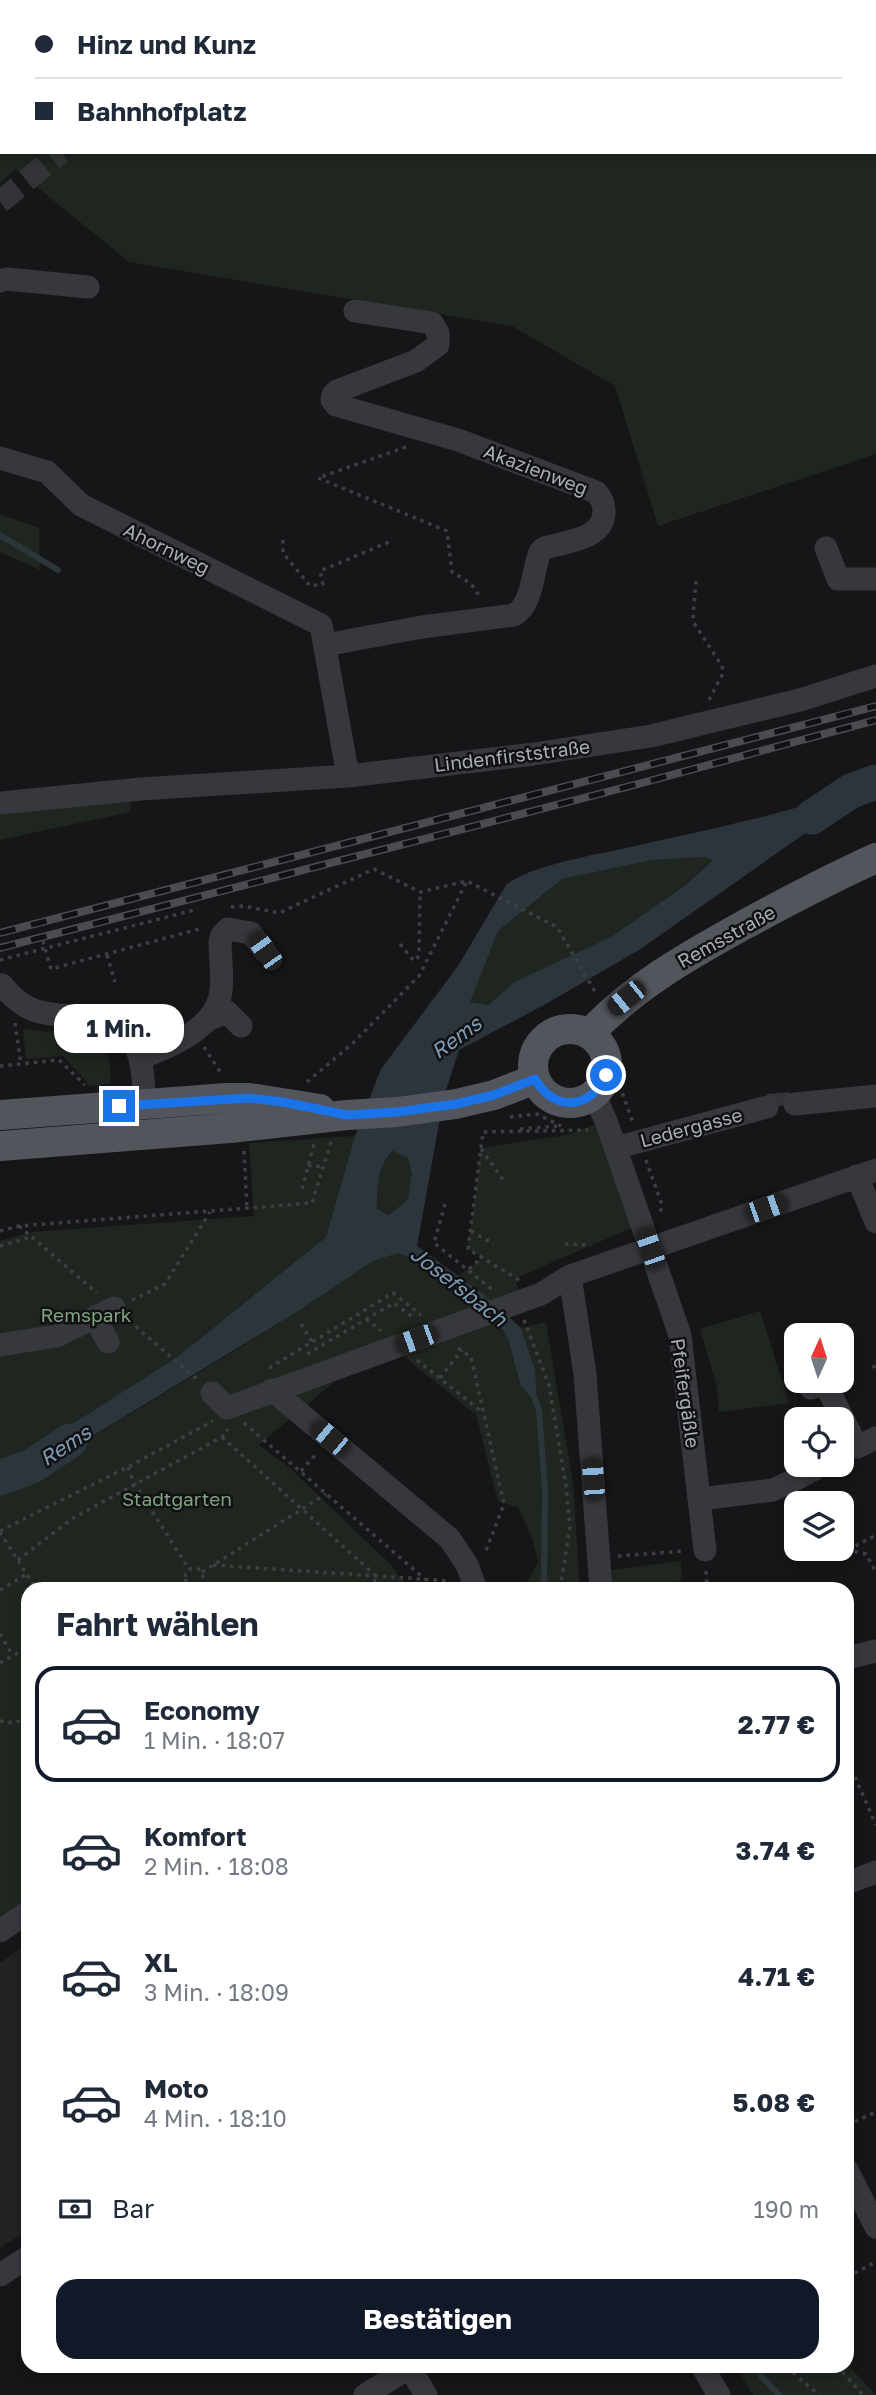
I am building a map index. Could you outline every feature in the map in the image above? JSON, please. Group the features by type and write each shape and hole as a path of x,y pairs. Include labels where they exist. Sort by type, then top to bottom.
{"main road":[{"name":"Remsstraße","path":"589,1034 612,1009 640,987 691,954 824,881 876,858"},
{"path":"577,1029 589,1034 598,1041 607,1063 601,1086 600,1108 583,1100 572,1103 550,1097 535,1079 533,1066 535,1053 541,1042 551,1033 577,1029"},
{"path":"0,1146 230,1128 339,1128 397,1112 456,1104 496,1106 535,1079"},
{"path":"0,1115 249,1098 283,1102 339,1128"}],"street":[{"path":"0,281 7,279 88,287"},
{"name":"Akazienweg","path":"325,645 422,627 514,615 522,611 526,603 540,552 544,548 594,533 604,521 604,504 596,492 441,435 336,405 332,400 337,391 416,361 438,345 438,333 432,323 355,311"},
{"name":"Ahornweg","path":"0,458 47,472 80,505 321,625 325,645"},
{"path":"826,548 838,579 876,579"},
{"path":"325,645 348,776"},
{"name":"Lindenfirststraße","path":"0,803 141,789 348,776 521,755 651,736 800,700 876,676"},
{"path":"200,1025 220,998 222,935 228,929 245,930 255,937 265,951"},
{"path":"2,985 15,1000 36,1011 97,1018 116,1025 132,1040 140,1058 145,1104"},
{"path":"140,1058 163,1049 200,1025 227,1012 241,1026"},
{"path":"795,1104 876,1096"},
{"name":"Ledergasse","path":"615,1148 767,1107"},
{"name":"Ledergasse","path":"600,1108 650,1248"},
{"path":"222,1410 270,1379 521,1309 570,1276 866,1173 876,1222"},
{"name":"Pfeifergäßle","path":"650,1248 680,1335 705,1550"},
{"path":"570,1276 591,1374 600,1582"},
{"path":"0,1345 57,1336 105,1313 108,1342"},
{"path":"270,1379 450,1539 467,1564 470,1582"},
{"path":"830,1393 858,1447"},
{"path":"700,1499 773,1490 796,1479"},
{"path":"854,1656 876,1651"},
{"path":"854,1880 876,1872"},
{"path":"0,1931 21,1917"},
{"path":"854,2184 876,2227"},
{"path":"0,2276 21,2262"},
{"path":"365,2395 401,2373"},
{"path":"414,2373 426,2395"},
{"path":"706,2373 719,2395"}],"path":[{"path":"441,435 318,478 447,531 452,572 471,584 479,594 482,619"},
{"path":"283,540 283,553 310,586 323,584 320,571 389,542"},
{"path":"696,582 694,624 722,666 723,673 713,696 707,702"},
{"path":"374,869 420,892 469,882 556,928 597,996"},
{"path":"283,1102 352,1044 419,976 469,882"},
{"path":"401,943 414,961 419,956 420,892"},
{"path":"0,960 198,909"},
{"path":"43,941 51,969 101,956"},
{"path":"107,955 115,982"},
{"path":"200,1025 224,1078"},
{"path":"15,1031 22,1064"},
{"path":"0,1066 59,1060 88,1088"},
{"path":"496,1106 537,1114 567,1129"},
{"path":"515,1278 468,1249 483,1132 590,1130 600,1108"},
{"path":"518,1131 522,1128 561,1126"},
{"path":"0,1231 19,1226 312,1203 339,1128"},
{"path":"302,1189 315,1140"},
{"path":"243,1146 247,1208"},
{"path":"481,1148 506,1184"},
{"path":"308,1165 323,1167"},
{"path":"445,1204 434,1243 496,1293"},
{"path":"105,1313 164,1284 211,1211"},
{"path":"19,1226 105,1313 151,1340 222,1410 426,1580 213,1565"},
{"path":"471,1231 494,1244"},
{"path":"0,1246 31,1237"},
{"path":"469,1269 482,1257"},
{"path":"270,1379 313,1343 393,1293 423,1316"},
{"path":"521,1309 549,1385 566,1486 570,1527 561,1582"},
{"path":"301,1324 313,1343"},
{"path":"398,1345 484,1413"},
{"path":"440,1378 461,1350"},
{"path":"471,1357 504,1504 473,1582"},
{"path":"873,1365 876,1371"},
{"path":"222,1410 222,1437 377,1577"},
{"path":"31,1582 0,1531 128,1468 215,1420 222,1410"},
{"path":"18,1560 74,1518 222,1437"},
{"path":"128,1468 134,1483 189,1569"},
{"path":"202,1573 326,1494"},
{"path":"854,1547 876,1535"},
{"path":"598,1558 705,1550"},
{"path":"854,1551 866,1554 876,1572"},
{"path":"189,1569 198,1569 202,1573 201,1582"},
{"path":"187,1582 185,1577 189,1569"},
{"path":"0,1590 26,1574"},
{"path":"374,1582 377,1577"},
{"path":"0,1634 13,1656"},
{"path":"0,1663 21,1651"},
{"path":"0,1721 15,1723 21,1720"},
{"path":"855,1777 876,1825"},
{"path":"854,2122 876,2112"},
{"path":"854,2273 876,2262"},
{"path":"793,2373 819,2395"},
{"path":"843,2373 863,2395"}],"shaded area":[{"path":"21,1948 21,2234 0,2248 0,1963"}],"green space":[{"path":"0,154 876,154 876,454 658,526 615,386 512,326 129,262 15,169 0,183"},
{"path":"0,514 39,528 40,570 0,552"},
{"path":"131,795 130,812 0,840 0,814"},
{"path":"707,857 713,860 687,884 611,937 514,982 487,1005 469,1002 498,931 562,879 653,860"},
{"path":"23,1029 80,1036 100,1045 109,1059 111,1084 90,1086 63,1056 26,1059"},
{"path":"606,1121 634,1227 516,1278 520,1302 501,1327 508,1338 520,1384 535,1370 521,1328 546,1322 573,1483 580,1582 527,1582 538,1562 532,1538 518,1507 498,1502 476,1415 401,1354 347,1371 259,1445 290,1468 390,1564 404,1582 21,1582 21,1914 0,1928 0,1241 32,1232 254,1216 249,1143 355,1136 326,1237 177,1357 66,1428 35,1444 56,1458 267,1331 346,1278 385,1256 397,1253 409,1256 447,1281 469,1269 482,1257 468,1249 481,1148 566,1135"},
{"path":"394,1151 408,1158 413,1174 408,1199 389,1215 377,1209 377,1193 381,1171"},
{"path":"760,1311 789,1403 719,1412 717,1387 700,1329"},
{"path":"681,1561 679,1582 612,1582 611,1570"},
{"path":"854,2371 876,2395 753,2395 739,2373"}],"water":[{"name":"Rems","path":"851,791 814,827 639,950 459,1050 444,1096 417,1246 483,1294 521,1328 535,1370 537,1404 520,1384 508,1338 501,1327 427,1265 398,1253 373,1261 297,1312 56,1458 32,1466 35,1444 66,1428 177,1357 326,1237 355,1136 381,1069 458,966 506,885 528,873 558,863 735,824","holes":["706,857 713,860 687,884 611,937 514,982 488,1005 470,1002 498,931 562,879 653,860","393,1151 408,1158 412,1174 408,1199 389,1215 377,1209 377,1193 381,1171"]}],"waterway":[{"path":"0,535 58,570"},
{"name":"Rems","path":"812,817 851,791 876,782"},
{"name":"Josefsbach","path":"535,1399 539,1411 545,1490 544,1582"},
{"name":"Rems","path":"0,1478 32,1466 70,1441"},
{"name":"Josefsbach","path":"760,2373 779,2395"}],"tunnel":[{"path":"0,202 59,154"},
{"path":"778,1093 779,1106"},
{"path":"796,1479 800,1477"}],"railway":[{"path":"0,933 876,706"},
{"path":"0,948 876,720"}],"route":[{"path":"119,1106 249,1098 347,1115 397,1112 456,1104 494,1095 535,1079 550,1097 572,1103 594,1094 606,1075"}],"park label":[{"name":"Remspark","path":"86,1314"},
{"name":"Stadtgarten","path":"177,1498"}]}
